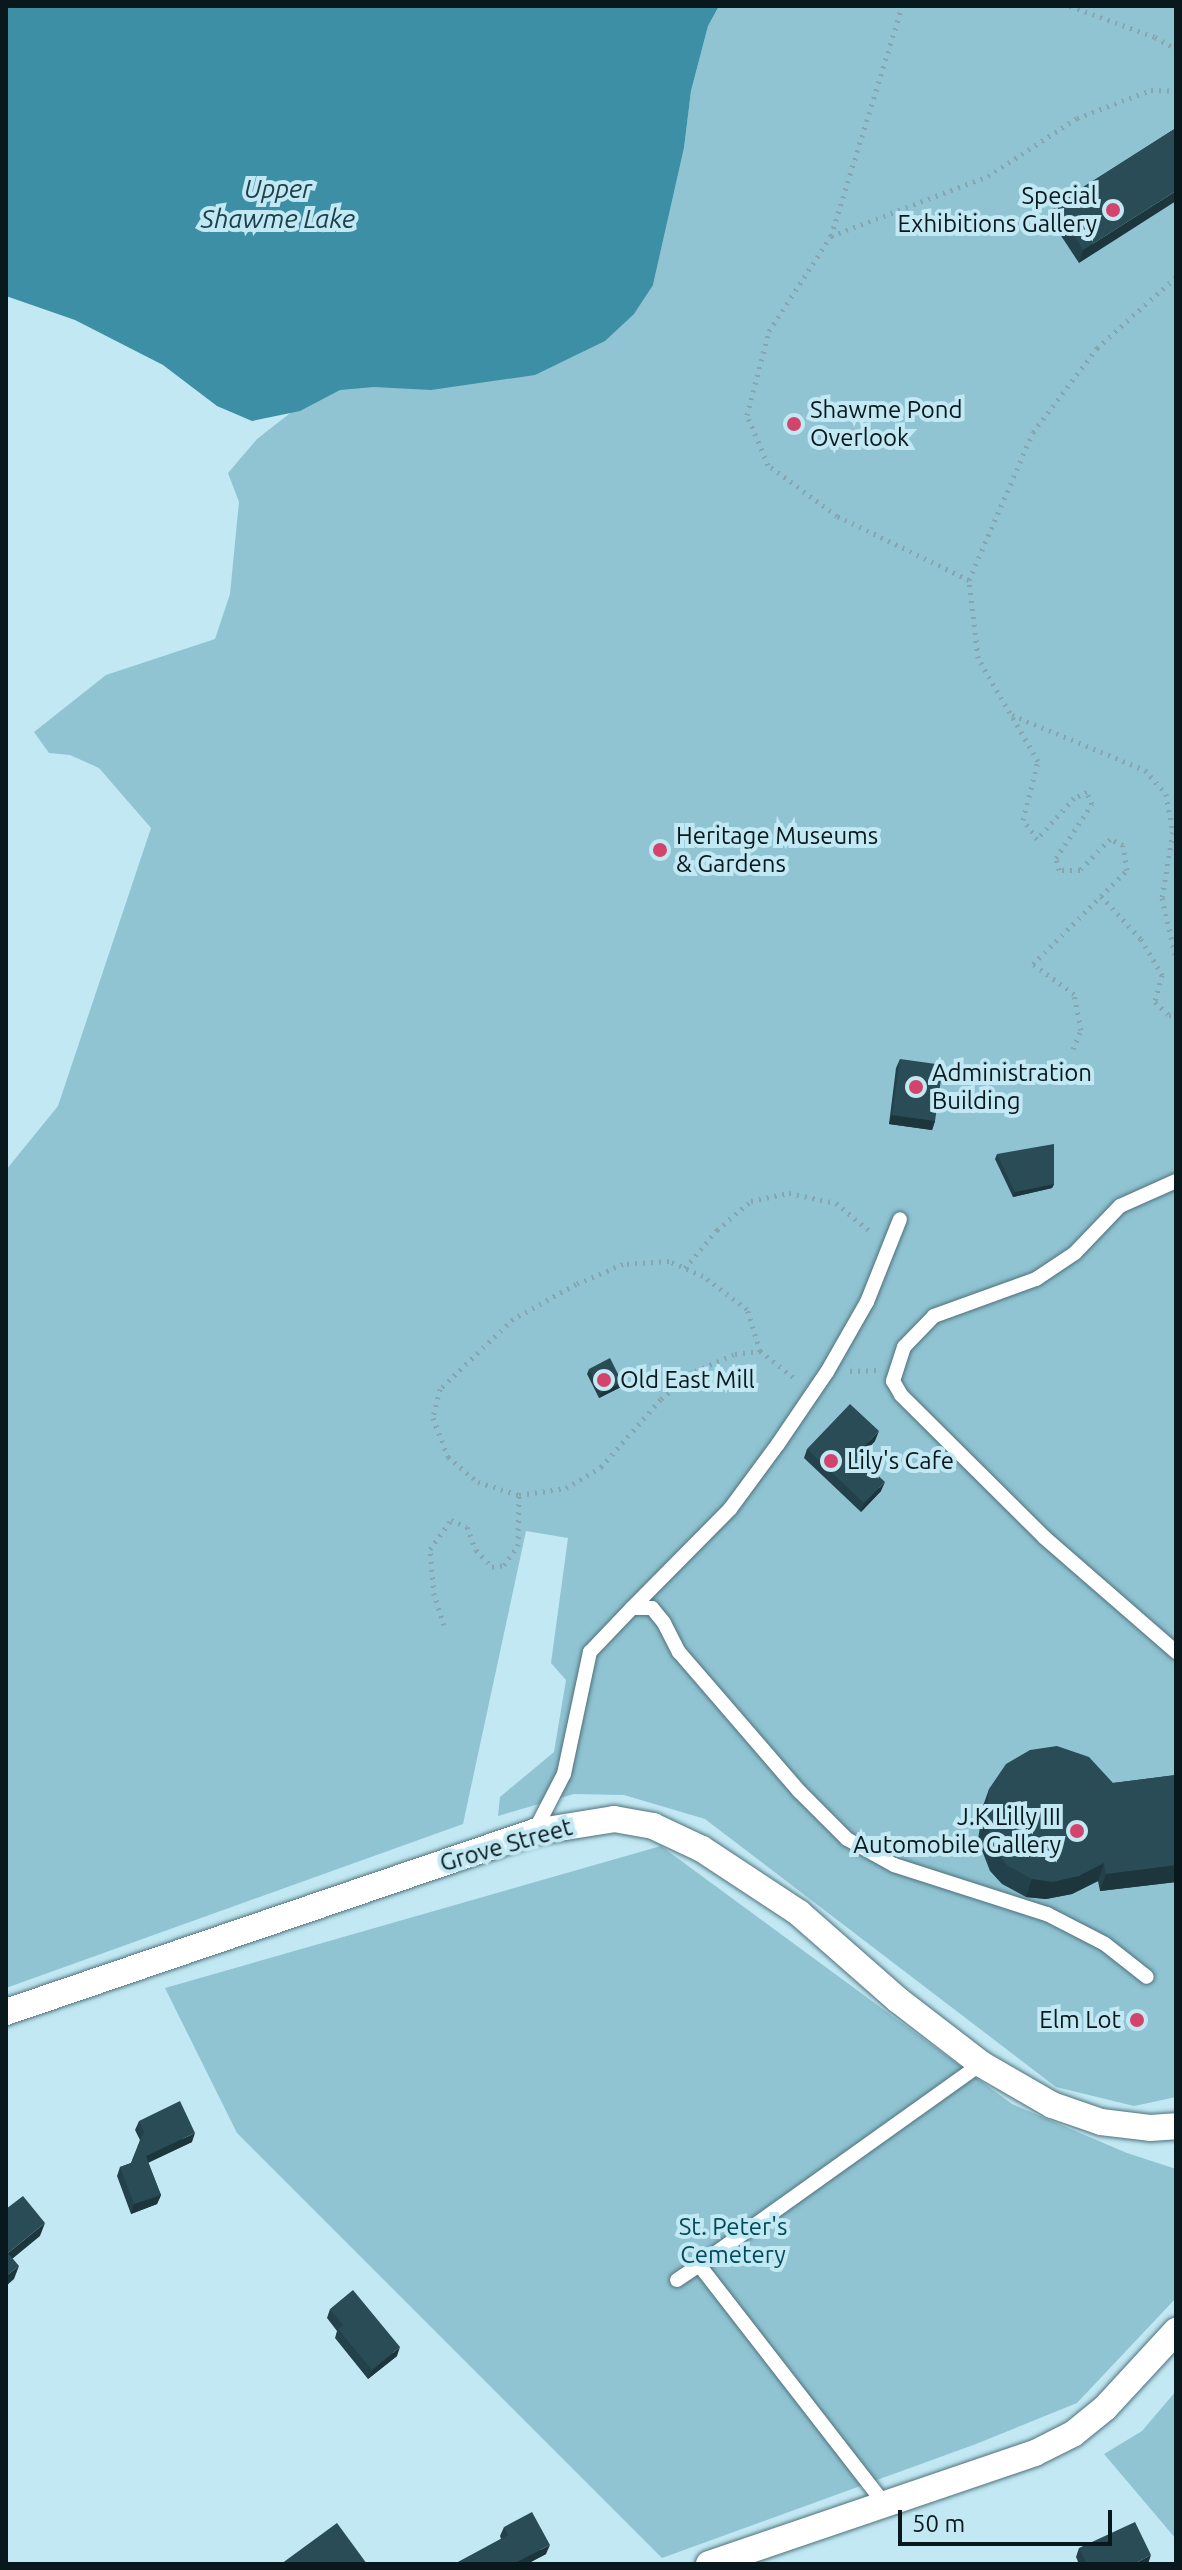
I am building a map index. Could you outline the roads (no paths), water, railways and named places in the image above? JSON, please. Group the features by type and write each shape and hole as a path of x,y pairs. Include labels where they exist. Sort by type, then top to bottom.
{"street":[{"name":"Grove Street","path":"6,2012 534,1832 614,1819 653,1826 702,1849 799,1913 898,2000 981,2064 1052,2105 1101,2122 1150,2128 1176,2126"},
{"path":"709,2564 883,2502 1035,2453 1073,2434 1105,2408 1176,2331"}],"lane":[{"path":"1176,1181 1120,1206 1075,1253 1036,1279 934,1316 904,1347 893,1381 901,1395 1045,1538 1176,1652"},
{"path":"534,1832 564,1774 590,1652 730,1509 827,1372 867,1302 900,1219"},
{"path":"632,1608 652,1608 679,1652 799,1791 847,1839 894,1865 1047,1914 1105,1944 1147,1977"},
{"path":"677,2280 981,2064"},
{"path":"699,2265 883,2502"}],"water":[{"name":"Upper Shawme Lake","path":"6,6 719,6 708,26 691,91 684,148 653,285 634,314 605,341 535,375 431,390 374,387 340,390 300,411 252,421 217,406 163,365 75,320 6,296"}],"place":[{"name":"Special Exhibitions Gallery","path":"1113,210"},
{"name":"Shawme Pond Overlook","path":"794,424"},
{"name":"Heritage Museums & Gardens","path":"660,850"},
{"name":"Administration Building","path":"916,1087"},
{"name":"Old East Mill","path":"604,1380"},
{"name":"Lily's Cafe","path":"831,1461"},
{"name":"J.K Lilly III Automobile Gallery","path":"1077,1831"},
{"name":"Elm Lot","path":"1137,2020"}],"park label":[{"name":"St. Peter's Cemetery","path":"733,2241"}]}
